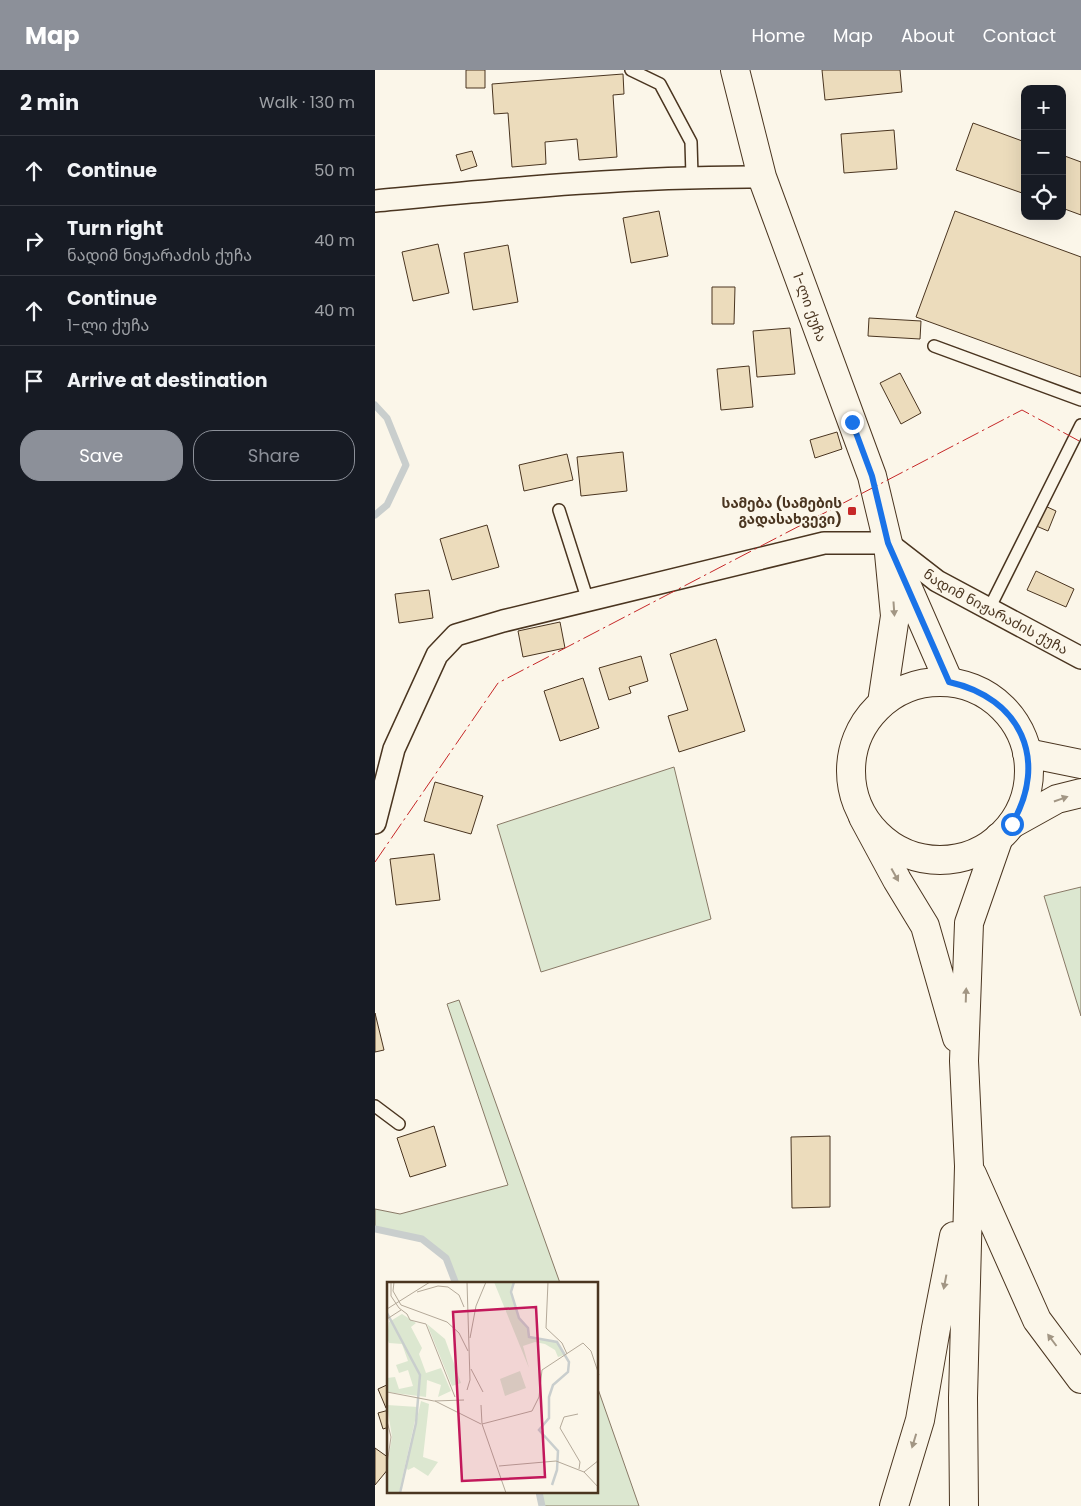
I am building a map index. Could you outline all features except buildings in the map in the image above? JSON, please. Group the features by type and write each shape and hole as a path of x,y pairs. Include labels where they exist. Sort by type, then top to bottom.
{"main road":[{"name":"1-ლი ქუჩა","path":"735,70 762,177 872,476 888,543"},
{"name":"ნადიმ ნიჟარაძის ქუჩა","path":"888,543 949,682"},
{"path":"882,703 895,616 888,543"},
{"path":"964,1061 925,926 863,817 851,783 853,748 869,716 882,703 897,693 931,682 949,682 968,686 985,694 1000,705 1022,735 1029,771 1027,790 1021,808 1005,831 969,923 964,1061 969,1166 963,1398 965,1451 964,1506"},
{"path":"1027,753 1081,764"},
{"path":"863,817 875,832 890,845 907,854 926,859 946,860 965,856 983,848 1005,831 1057,799 1081,793"},
{"path":"969,1166 1037,1320 1081,1379"},
{"path":"894,1506 920,1420 936,1328 969,1166"},
{"path":"965,1451 975,1506"}],"street":[{"path":"375,201 480,191 692,176 762,177"},
{"path":"375,823 394,749 437,655 456,635 503,621 824,543 888,543"},
{"name":"ნადიმ ნიჟარაძის ქუჩა","path":"888,543 937,581 1081,658"}],"lane":[{"path":"631,70 659,84 691,142 692,176"},
{"path":"934,346 1081,400"},
{"path":"989,609 1081,424"},
{"path":"559,510 588,601"},
{"path":"375,1106 399,1124"}],"green space":[{"path":"674,767 711,919 541,972 497,825"},
{"path":"1081,887 1081,1016 1044,896"},
{"path":"459,1000 560,1282 456,1282 446,1258 422,1239 375,1229 375,1209 400,1214 508,1185 447,1004"},
{"path":"599,1392 639,1506 542,1506 539,1494 599,1494"}],"waterway":[{"path":"375,405 387,418 406,465 387,505 375,515"},
{"path":"375,1229 422,1239 446,1258 455,1282"},
{"path":"539,1494 542,1506"}],"power":[{"path":"375,862 498,683 1022,410 1081,442"}],"place":[{"name":"სამება (სამების გადასახვევი)","path":"852,511"}],"route":[{"path":"852,422 872,476 888,543 949,682 968,686 985,694 1000,705 1022,735 1029,771 1027,790 1021,808 1012,824"}]}
